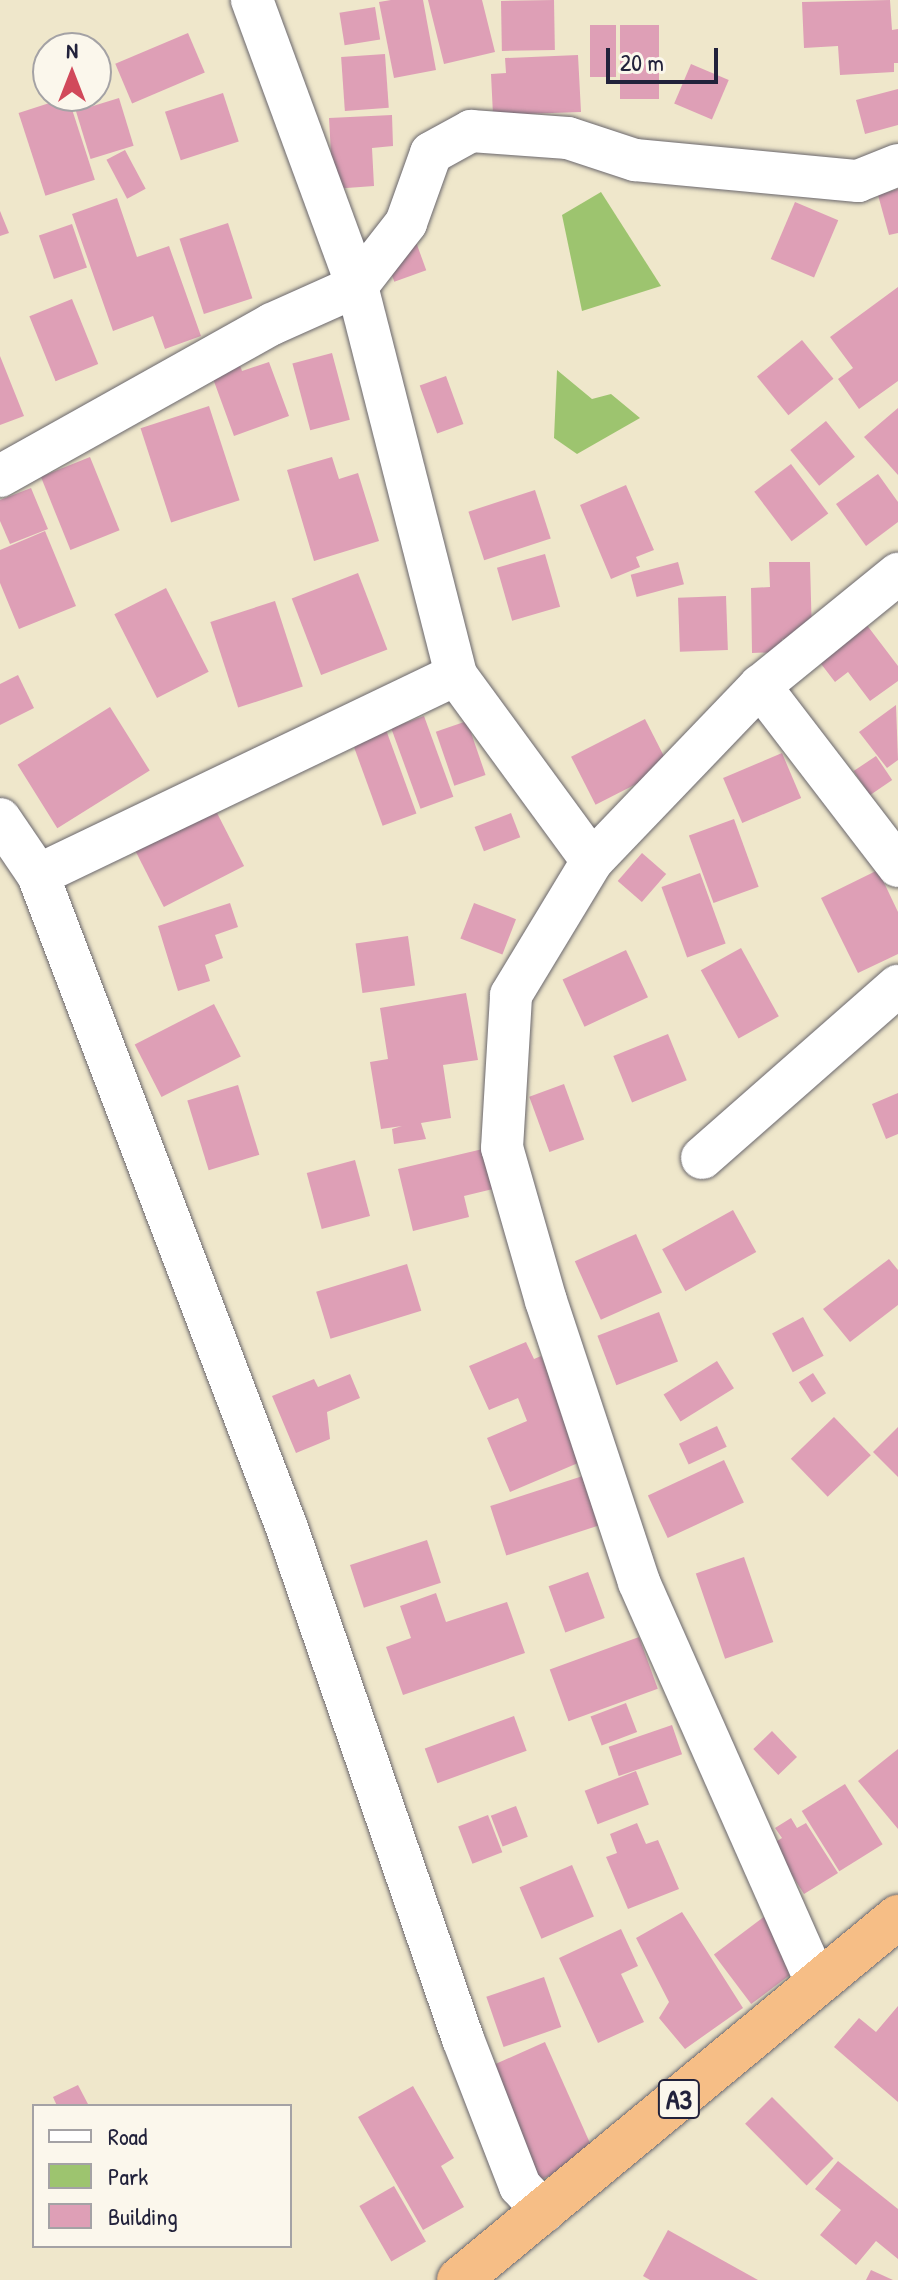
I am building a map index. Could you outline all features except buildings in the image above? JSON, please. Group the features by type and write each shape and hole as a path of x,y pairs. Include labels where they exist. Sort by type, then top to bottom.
{"highway":[{"name":"A3","path":"459,2280 898,1917"}],"street":[{"path":"252,0 357,286 456,675 592,861"},
{"path":"0,476 272,324 357,286 406,223 431,153 471,131 568,138 635,160 858,181 898,165"},
{"path":"817,1984 639,1582 546,1301 502,1148 511,995 592,861 760,686 898,574"},
{"path":"38,875 456,675"},
{"path":"760,686 898,866"},
{"path":"0,819 38,875 287,1528 463,2039 520,2186 544,2212"},
{"path":"702,1158 898,986"}],"green space":[{"path":"601,192 661,286 582,311 562,215"},
{"path":"557,370 592,399 611,394 640,418 577,454 554,438"}]}
